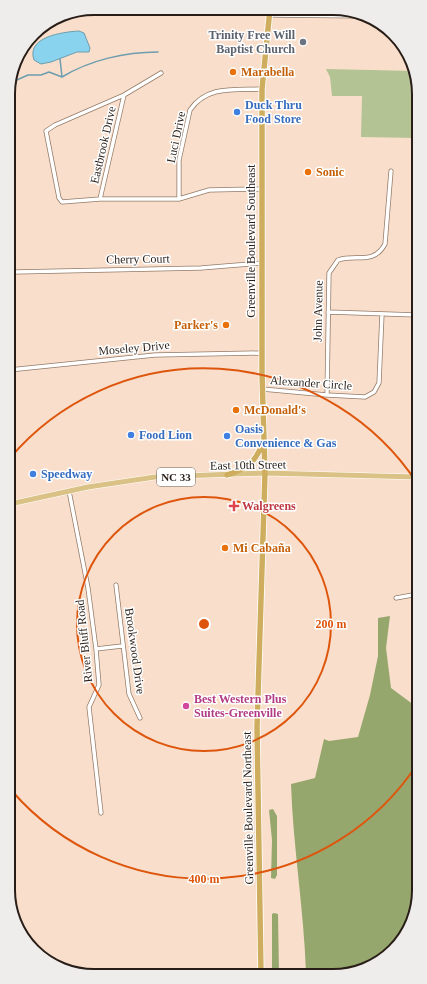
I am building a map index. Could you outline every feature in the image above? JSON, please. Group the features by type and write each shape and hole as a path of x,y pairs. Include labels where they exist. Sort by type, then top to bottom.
{"highway":[{"name":"Greenville Boulevard Southeast","path":"265,473 262,389 262,89 270,15"},
{"path":"227,475 254,461 264,441"},
{"name":"Greenville Boulevard Northeast","path":"261,969 258,688 265,473"}],"main road":[{"name":"East 10th Street","path":"15,501 155,477 265,473 412,477"}],"street":[{"name":"Eastbrook Drive","path":"161,73 124,95 55,125 46,131 58,198 62,202 100,199 179,199 209,190 262,189"},
{"name":"Luci Drive","path":"179,199 179,160 190,110 205,95 217,90 262,89"},
{"name":"Eastbrook Drive","path":"100,199 124,95"},
{"name":"John Avenue","path":"327,396 329,273 338,260 377,255 385,244 391,171"},
{"name":"Cherry Court","path":"15,272 201,268 262,263"},
{"path":"328,312 412,315"},
{"name":"Alexander Circle","path":"262,389 327,396 365,397 374,392 379,383 382,314"},
{"name":"Moseley Drive","path":"15,369 155,355 262,353"},
{"name":"River Bluff Road","path":"70,491 88,588 96,649 99,684 90,707 101,813"},
{"name":"Brookwood Drive","path":"116,586 128,694 140,718"},
{"path":"396,598 412,595"},
{"path":"96,649 122,646"}],"green space":[{"path":"326,69 408,71 412,94 412,138 361,137 362,96 332,96 330,77"},
{"path":"390,616 386,648 391,688 412,704 412,895 408,915 396,938 377,956 368,961 343,968 306,969 291,784 315,778 324,739 329,741 358,737 370,695 378,656 378,618"},
{"path":"273,809 277,816 277,875 275,879 271,878 272,840 269,810"},
{"path":"272,914 278,914 279,969 272,969"}],"water":[{"path":"79,31 84,33 90,48 89,52 77,52 51,62 41,64 34,60 33,52 35,46 40,41 47,37"}],"waterway":[{"path":"62,77 84,66 108,58 121,55 158,52"},
{"path":"60,59 62,77"},
{"path":"17,80 28,75 41,75 49,72 62,77"}],"place":[{"name":"Trinity Free Will Baptist Church","path":"303,42"},
{"name":"Marabella","path":"233,72"},
{"name":"Duck Thru Food Store","path":"237,112"},
{"name":"Sonic","path":"308,172"},
{"name":"Parker's","path":"226,325"},
{"name":"McDonald's","path":"236,410"},
{"name":"Food Lion","path":"131,435"},
{"name":"Oasis Convenience & Gas","path":"227,436"},
{"name":"Speedway","path":"33,474"},
{"name":"Walgreens","path":"234,506"},
{"name":"Mi Cabaña","path":"225,548"},
{"name":"Best Western Plus Suites-Greenville","path":"186,706"}]}
